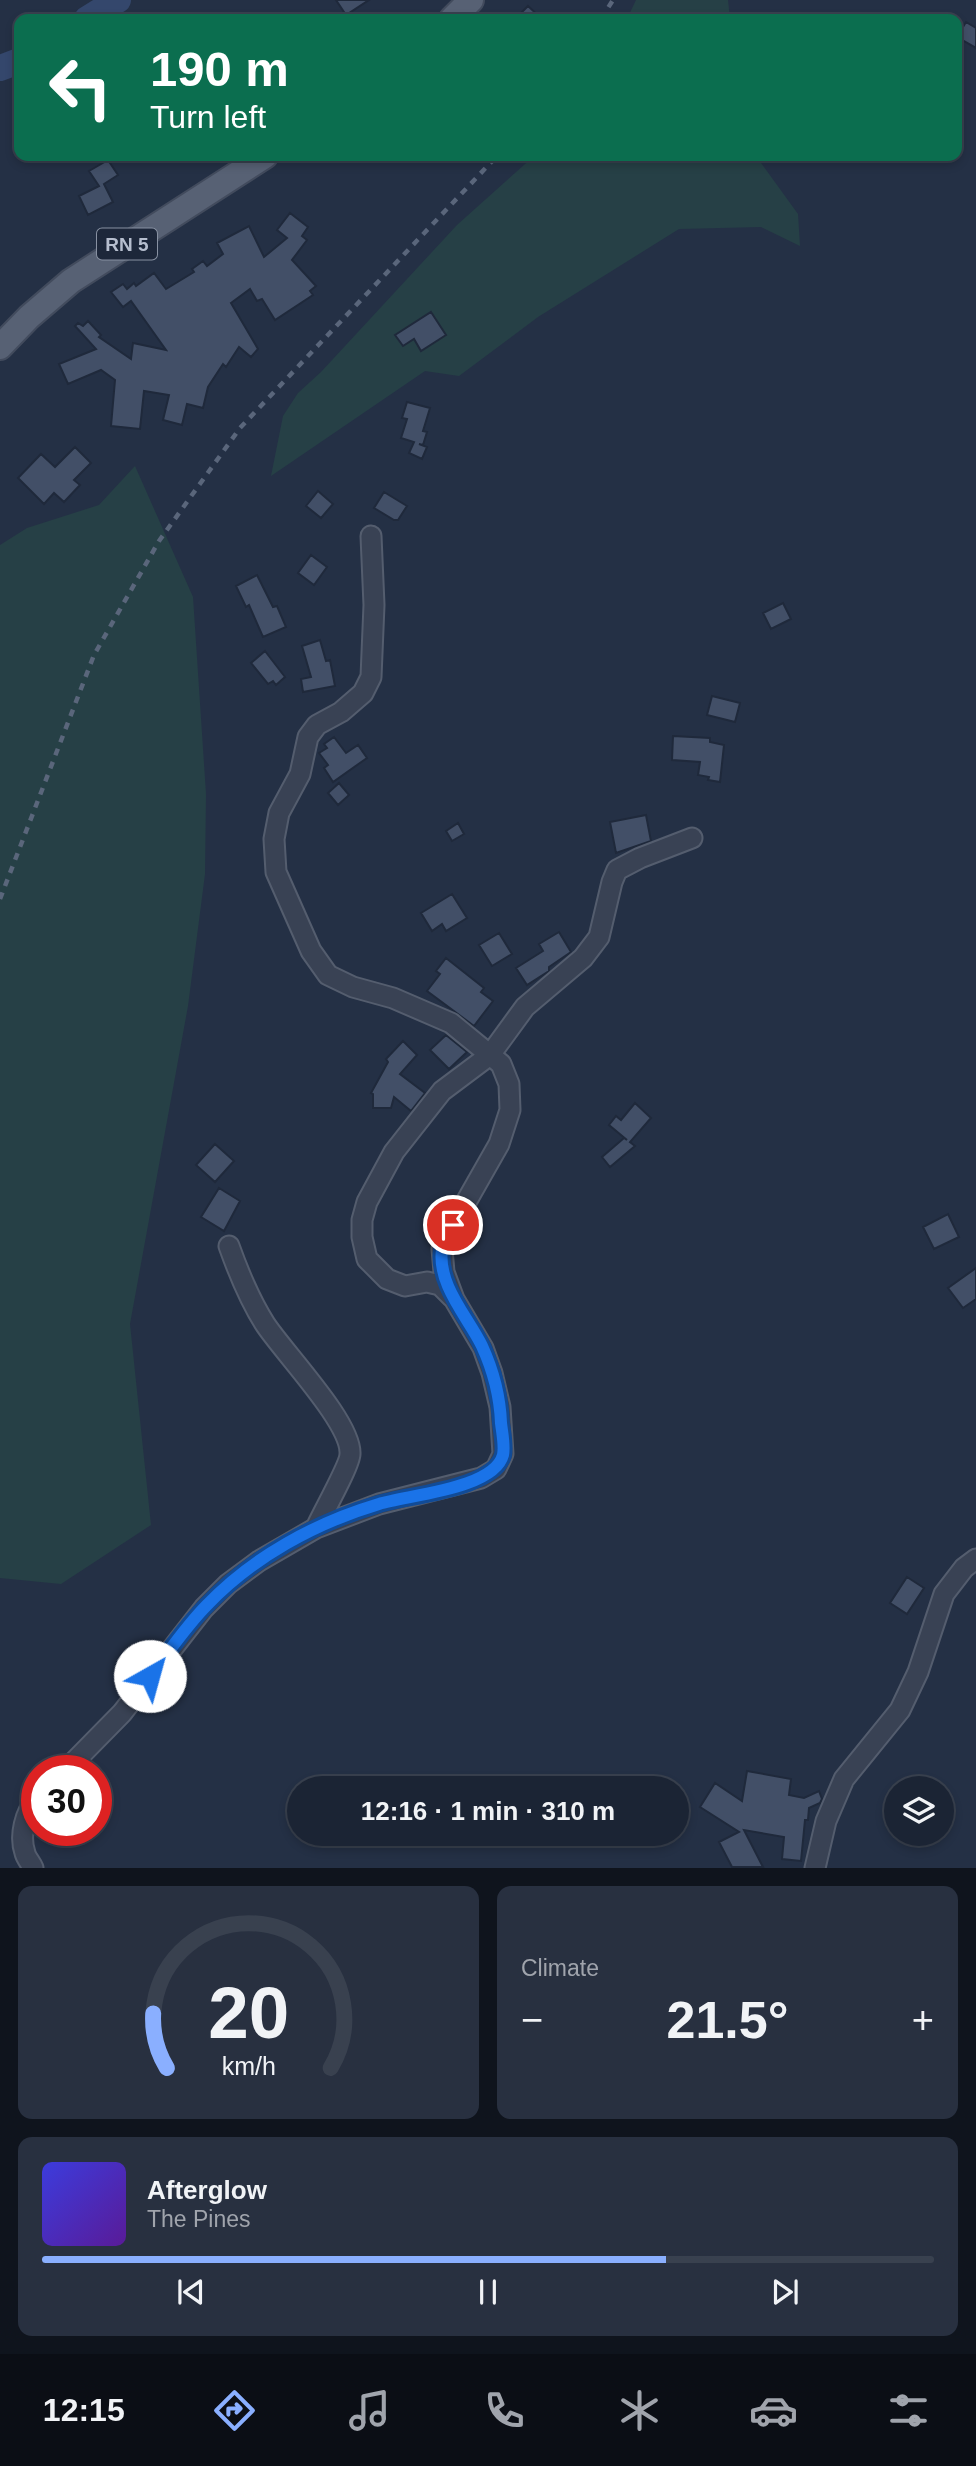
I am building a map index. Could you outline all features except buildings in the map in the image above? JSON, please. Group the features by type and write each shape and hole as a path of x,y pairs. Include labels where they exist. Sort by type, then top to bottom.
{"main road":[{"path":"457,14 471,0"},
{"name":"RN 5","path":"0,347 29,317 71,281 257,161"}],"street":[{"path":"81,1755 122,1713 204,1608 228,1584 259,1561 316,1528 379,1504 481,1478 496,1469 503,1454 500,1407 492,1373 483,1348 454,1299 444,1272 442,1249 499,1144 510,1110 509,1084 501,1064 451,1023 393,998 353,987 328,975 311,951 276,872 274,838 279,813 300,774 308,737 317,725 341,712 363,693 371,677 374,605 372,536"},
{"path":"454,1299 440,1284 427,1282 405,1286 387,1279 367,1259 362,1237 362,1220 367,1202 416,1121 442,1091 490,1055 525,1007 583,958 599,937 617,870 692,838"},
{"path":"229,1246 246,1291 264,1322 285,1353 325,1401 348,1441 350,1456 316,1528"},
{"path":"815,1867 826,1821 844,1779 900,1710 918,1672 944,1594 964,1568 976,1559"},
{"path":"24,1846 24,1852 33,1867"}],"green space":[{"path":"636,0 728,0 729,14 629,14"},
{"path":"528,161 760,161 798,214 800,246 761,227 679,229 538,317 459,376 425,371 271,476 283,416 298,393 321,372 457,225"},
{"path":"135,466 193,597 206,794 205,874 188,1006 130,1324 151,1525 61,1584 0,1578 0,545 27,528 99,505"}],"waterway":[{"path":"95,14 118,0"},
{"path":"0,68 14,63"}],"railway":[{"path":"604,14 613,0"},
{"path":"0,899 94,655 159,541 240,428 492,161"}],"route":[{"path":"150,1676 204,1608 228,1584 297,1537 379,1504 456,1486 481,1478 496,1469 503,1454 500,1407 492,1373 483,1348 454,1299 444,1272 442,1249 453,1225"}]}
